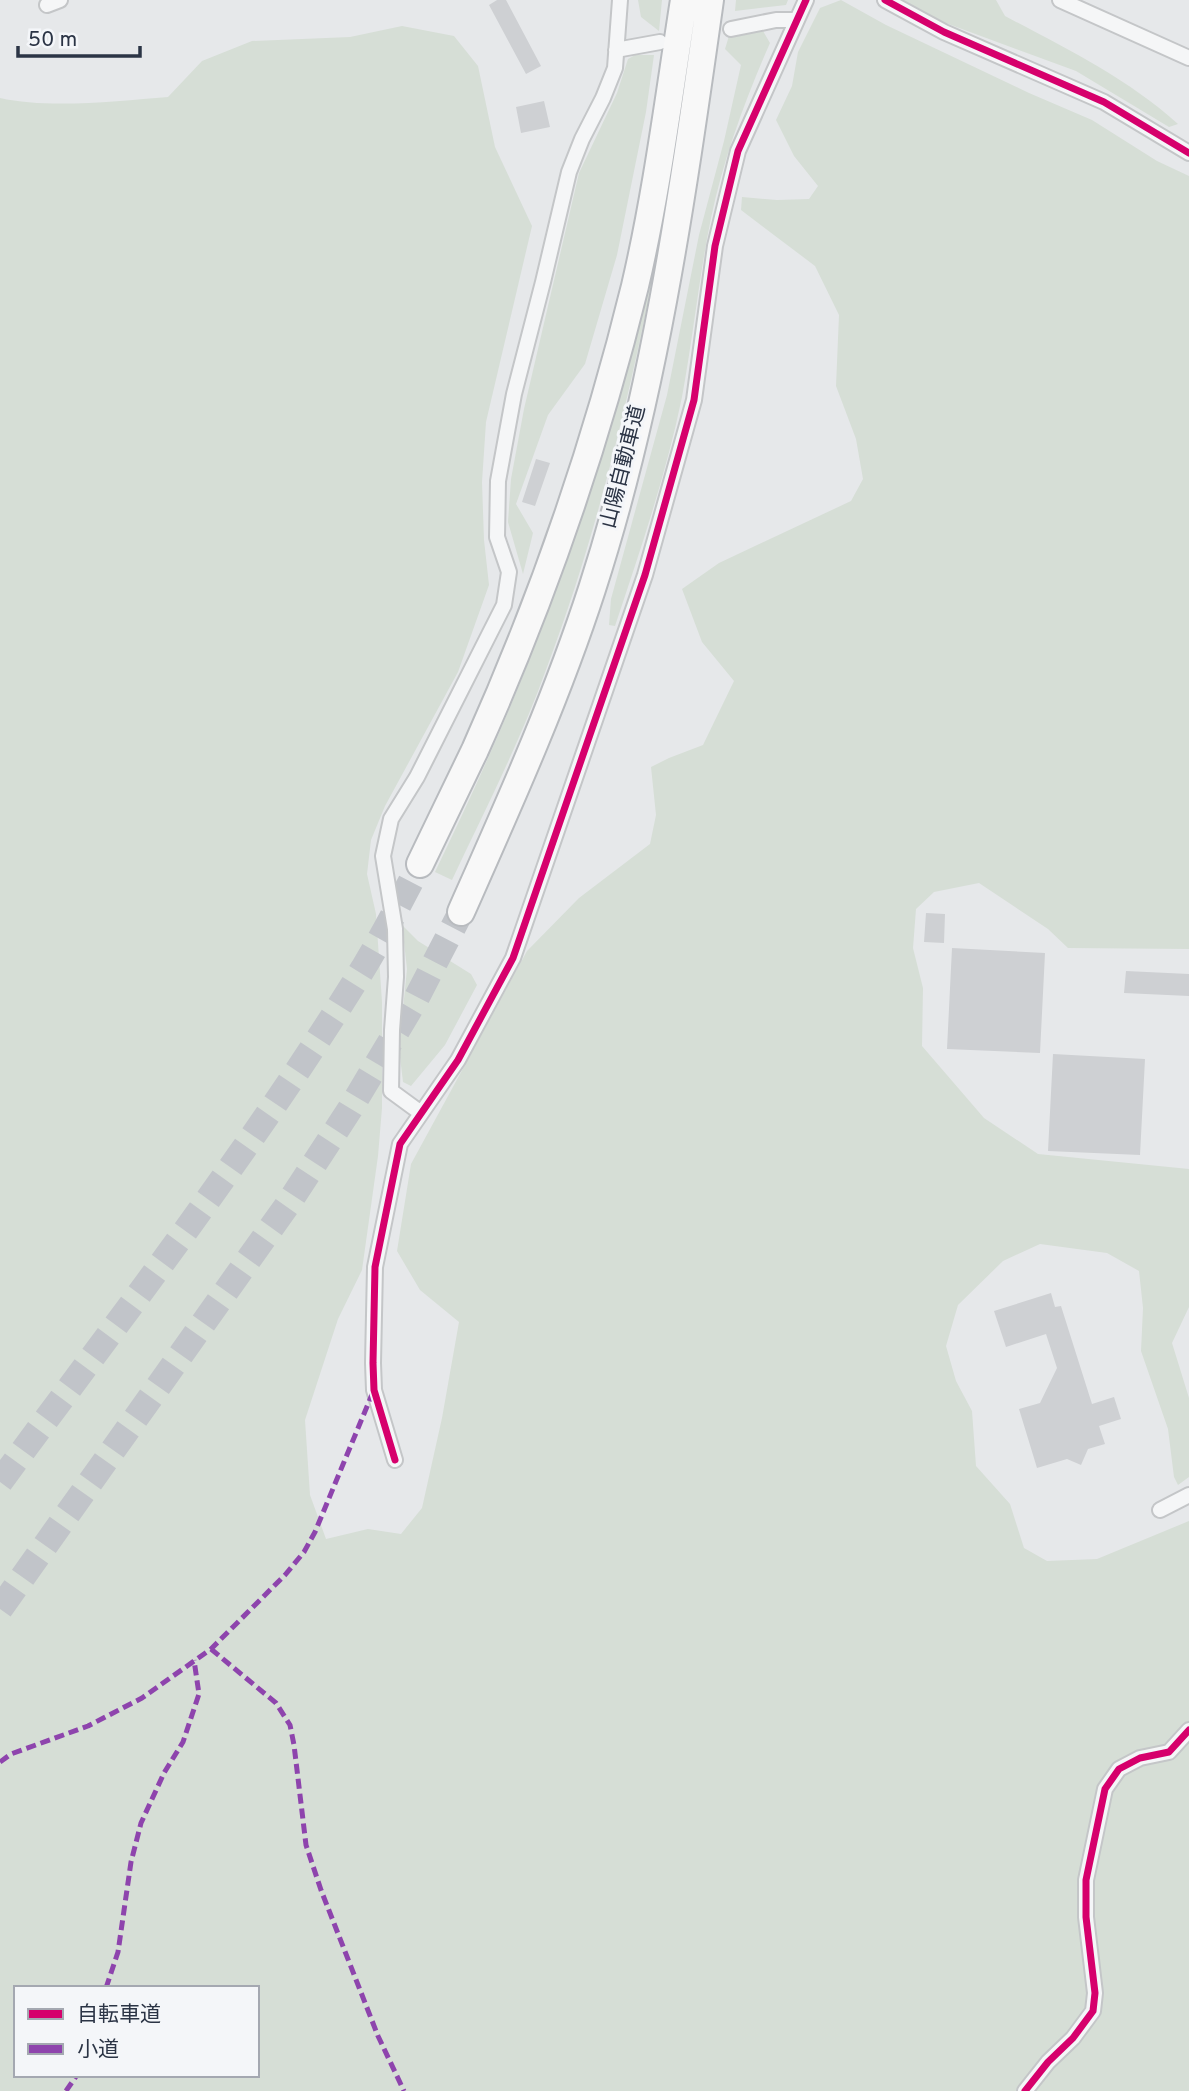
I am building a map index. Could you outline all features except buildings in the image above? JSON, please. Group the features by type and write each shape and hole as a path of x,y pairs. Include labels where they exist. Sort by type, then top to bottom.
{"highway":[{"name":"山陽自動車道","path":"420,864 475,749 524,631 562,531 596,429 635,285 654,191 684,0"},
{"name":"山陽自動車道","path":"461,912 545,721 592,588 631,449 678,223 710,0"}],"street":[{"path":"421,1113 391,1091 396,977 395,929 383,856 391,819 417,778 504,605 509,572 496,537 498,481 514,394 569,172 615,68 620,0"},
{"path":"395,1460 374,1390 375,1267 400,1144 458,1060 513,958 645,575 694,400 715,246 738,151 806,0"},
{"path":"886,0 944,33 1104,102 1189,153"},
{"path":"1060,0 1189,58"},
{"path":"731,29 776,20 796,20"},
{"path":"616,50 660,42"},
{"path":"1160,1510 1189,1494"},
{"path":"1026,2091 1093,2011 1095,1993 1086,1917 1086,1880 1104,1790 1119,1769 1140,1758 1169,1752 1189,1730"}],"shaded area":[{"path":"638,0 662,0 659,31 641,17"},
{"path":"736,0 788,0 786,5 735,11"},
{"path":"841,0 886,25 1092,120 1157,161 1189,176 1189,949 1068,948 1048,929 979,883 934,892 916,909 913,948 923,988 922,1046 984,1118 1038,1154 1189,1169 1189,1307 1172,1343 1189,1398 1189,1477 1178,1485 1174,1477 1168,1429 1141,1351 1143,1308 1139,1271 1107,1253 1040,1244 1003,1261 958,1305 946,1346 956,1381 972,1411 976,1466 1010,1504 1024,1548 1047,1561 1097,1559 1189,1521 1189,2091 0,2091 0,98 61,104 168,97 202,61 252,41 350,37 402,26 454,36 478,66 495,147 532,226 486,422 482,482 489,585 458,672 385,806 371,840 367,874 376,914 382,1002 382,1108 378,1156 362,1270 338,1319 305,1420 310,1495 326,1539 368,1529 401,1534 422,1508 459,1322 420,1290 397,1251 411,1164 527,951 579,898 650,844 656,815 651,767 703,745 734,681 702,642 682,589 719,563 851,501 863,479 856,439 836,386 839,315 815,266 741,210 742,197 809,199 818,186 794,156 776,120 792,86 798,52 820,8"},
{"path":"903,0 996,0 1005,16 1117,78 1178,124 1169,127 1076,71 943,22"},
{"path":"763,31 770,43 736,129 711,218 682,397 668,455 615,626 609,625 611,599 667,395 699,235 741,65 725,49 729,36"},
{"path":"635,55 654,55 646,112 617,255 585,364 548,415 516,504 533,533 523,574 508,522 511,479 524,409 579,173 617,93 628,59"},
{"path":"656,242 660,242 626,403 583,563 526,721 452,880 435,872 518,688 571,547 606,435"},
{"path":"402,925 418,941 471,974 477,985 445,1045 411,1086 403,1082 399,1049 407,969"}],"tunnel":[{"path":"0,1482 187,1228 278,1099 364,967 420,864"},
{"path":"0,1609 288,1204 350,1109 416,999 461,912"}],"marked path":[{"path":"0,1762 11,1754 88,1726 142,1698 211,1649 285,1575 304,1552 315,1532 373,1392"},
{"path":"211,1649 276,1703 290,1725 306,1845 378,2036 404,2091"},
{"path":"107,1986 118,1952 131,1862 141,1823 164,1773 183,1742 199,1694 194,1660"},
{"path":"66,2091 76,2077"}],"cycle path":[{"path":"395,1460 374,1390 373,1363 375,1267 400,1144 458,1060 513,958 645,575 694,400 715,246 738,151 806,0"},
{"path":"885,0 944,32 1104,102 1189,153"},
{"path":"1025,2091 1048,2062 1073,2038 1093,2011 1095,1993 1086,1917 1086,1880 1105,1789 1119,1769 1140,1758 1169,1752 1189,1730"}]}
